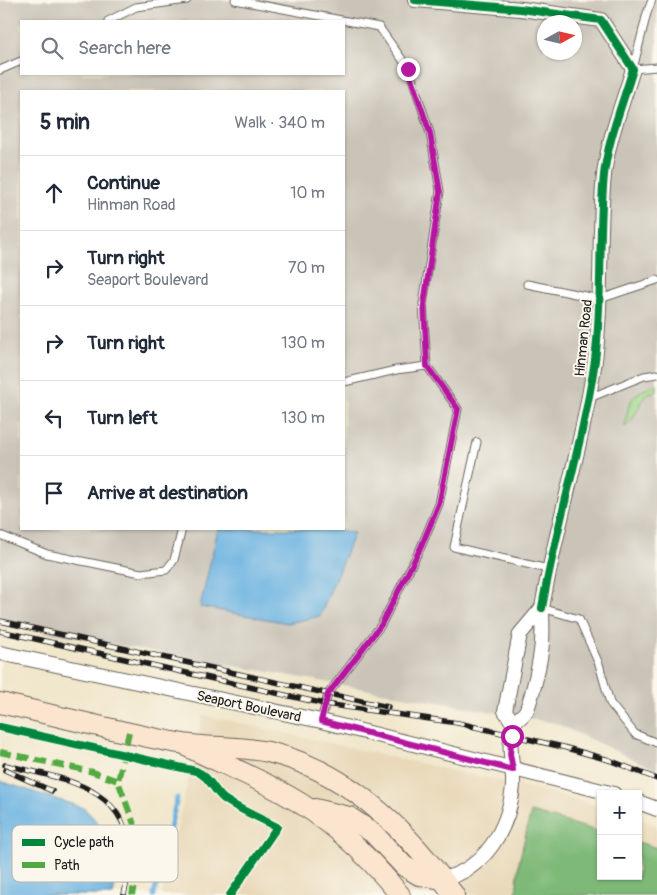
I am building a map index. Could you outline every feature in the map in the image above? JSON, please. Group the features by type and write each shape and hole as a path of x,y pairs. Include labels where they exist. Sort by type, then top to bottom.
{"main road":[{"path":"0,703 180,743 246,748 300,761 350,788 374,807 399,829 454,895"},
{"path":"180,743 269,785 305,806 327,822 366,856 400,895"},
{"path":"305,806 349,817 373,832 404,866 419,875 442,879"}],"street":[{"path":"416,0 521,9 601,20 633,69"},
{"name":"Hinman Road","path":"442,879 468,870 490,850 505,820 513,788 513,770 510,754 514,724 527,711 529,703 542,642 542,608 548,569 588,398 595,359 600,299 604,174 610,144 633,69"},
{"name":"Hinman Road","path":"514,724 505,711 520,634 542,608"},
{"name":"Seaport Boulevard","path":"0,653 321,721 597,790"},
{"path":"642,803 657,809"}],"lane":[{"path":"110,20 136,7 187,0"},
{"path":"235,0 342,20"},
{"path":"652,0 633,69 657,67"},
{"path":"321,721 328,694 381,625 421,547 439,504 458,409 427,366 424,304 440,192 430,133 408,69 379,27 345,21"},
{"path":"0,70 20,61"},
{"path":"527,284 600,299 657,280"},
{"path":"345,382 396,370 427,366"},
{"path":"588,398 644,376 657,374"},
{"path":"477,442 454,547 548,569"},
{"path":"0,535 47,554 141,573 166,570 174,560 182,530"},
{"path":"542,608 579,619 599,664 610,703 634,734 657,743"}],"shaded area":[{"path":"0,0 657,0 657,770 555,723 0,624"},
{"path":"203,715 549,792 597,806 597,880 642,880 642,820 657,826 657,895 162,895 165,882 178,882 178,825"}],"green space":[{"path":"657,384 657,391 646,394 632,420 625,427 632,399"},
{"path":"531,812 597,831 597,880 642,880 642,843 657,848 657,895 516,895 519,862"}],"water":[{"path":"218,530 338,530 354,533 320,616 288,623 200,607"},
{"path":"0,781 84,808 99,824 12,825 12,882 116,882 113,895 0,895"}],"waterway":[{"path":"171,825 177,798"},
{"path":"154,895 157,882"}],"railway":[{"path":"0,621 388,707"},
{"path":"0,631 325,704 458,723 563,747 609,760 657,779"},
{"path":"5,765 70,781 89,790 106,801 119,816 123,825"},
{"path":"5,770 52,791"},
{"path":"124,895 127,882"}],"marked path":[{"path":"129,732 118,781 134,825"},
{"path":"0,752 93,772 118,781"},
{"path":"132,895 135,882"}],"cycle path":[{"path":"415,0 521,9 601,20 633,69 612,135 604,175 599,314 590,391 554,546 542,608"},
{"path":"0,727 196,771 205,777 224,799 277,827 230,895"}],"route":[{"path":"408,69 430,133 440,192 424,304 427,366 458,409 439,504 421,547 381,625 328,694 321,721 513,770 510,754 512,736"}]}
